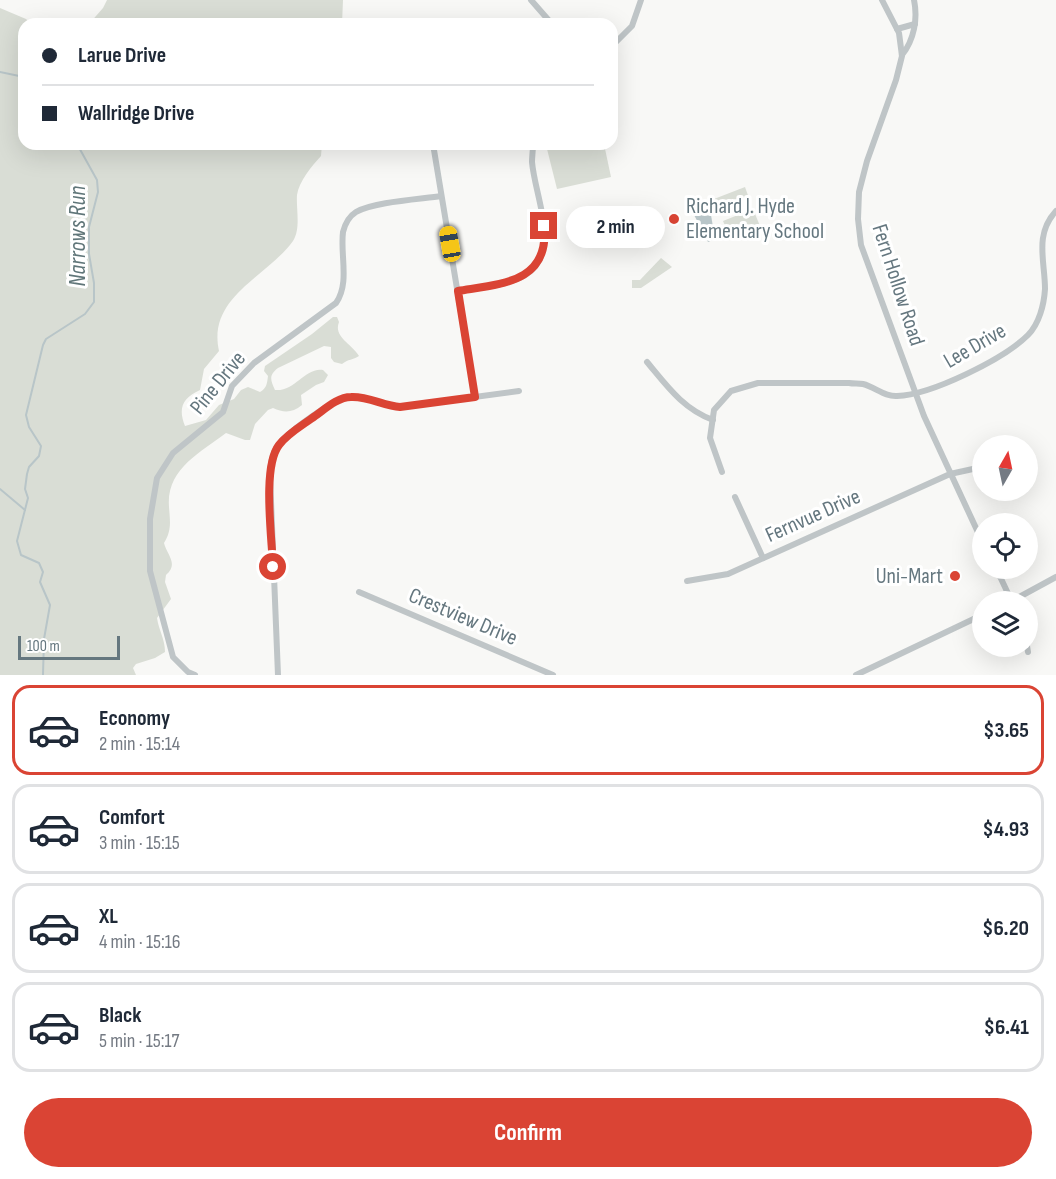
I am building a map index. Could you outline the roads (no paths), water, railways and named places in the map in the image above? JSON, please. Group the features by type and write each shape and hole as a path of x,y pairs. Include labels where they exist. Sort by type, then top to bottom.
{"street":[{"path":"531,0 547,18"},
{"path":"618,40 632,26 641,0"},
{"name":"Fern Hollow Road","path":"882,0 901,40 902,56 859,192 858,219 861,245 924,417 972,520"},
{"path":"902,56 910,43 915,24 914,0"},
{"path":"897,29 915,24"},
{"path":"434,150 475,397"},
{"path":"458,291 509,282 522,277 533,267 542,253 545,234 532,163 533,150"},
{"name":"Pine Drive","path":"195,675 188,672 173,657 150,571 150,519 157,478 173,453 224,412 232,386 254,363 336,303 342,290 343,232 353,214 367,207 441,196"},
{"name":"Lee Drive","path":"713,420 714,410 731,391 758,383 863,384 893,397 916,394 946,384 1014,347 1029,334 1041,312 1045,289 1042,239 1047,224 1056,211"},
{"path":"647,362 679,400 697,414 713,420 710,438 722,472"},
{"path":"278,675 270,476 273,456 279,445 289,435 343,398 356,397 400,407 519,391"},
{"name":"Fernvue Drive","path":"687,581 728,574 950,474 972,469"},
{"path":"735,497 763,558"},
{"path":"1030,591 1056,577"},
{"name":"Crestview Drive","path":"359,592 553,675"},
{"path":"856,675 972,620"}],"waterway":[{"name":"Narrows Run","path":"0,72 18,76"},
{"name":"Narrows Run","path":"43,675 44,639 50,605 40,582 43,572 39,563 21,555 17,541 28,498 25,489 27,474 29,467 39,456 41,446 29,427 26,415 43,345 46,339 85,314 94,302 89,227 98,192 97,180 80,150"},
{"path":"0,489 25,510"}],"place":[{"name":"Richard J. Hyde Elementary School","path":"674,219"},
{"name":"Uni-Mart","path":"955,576"}]}
